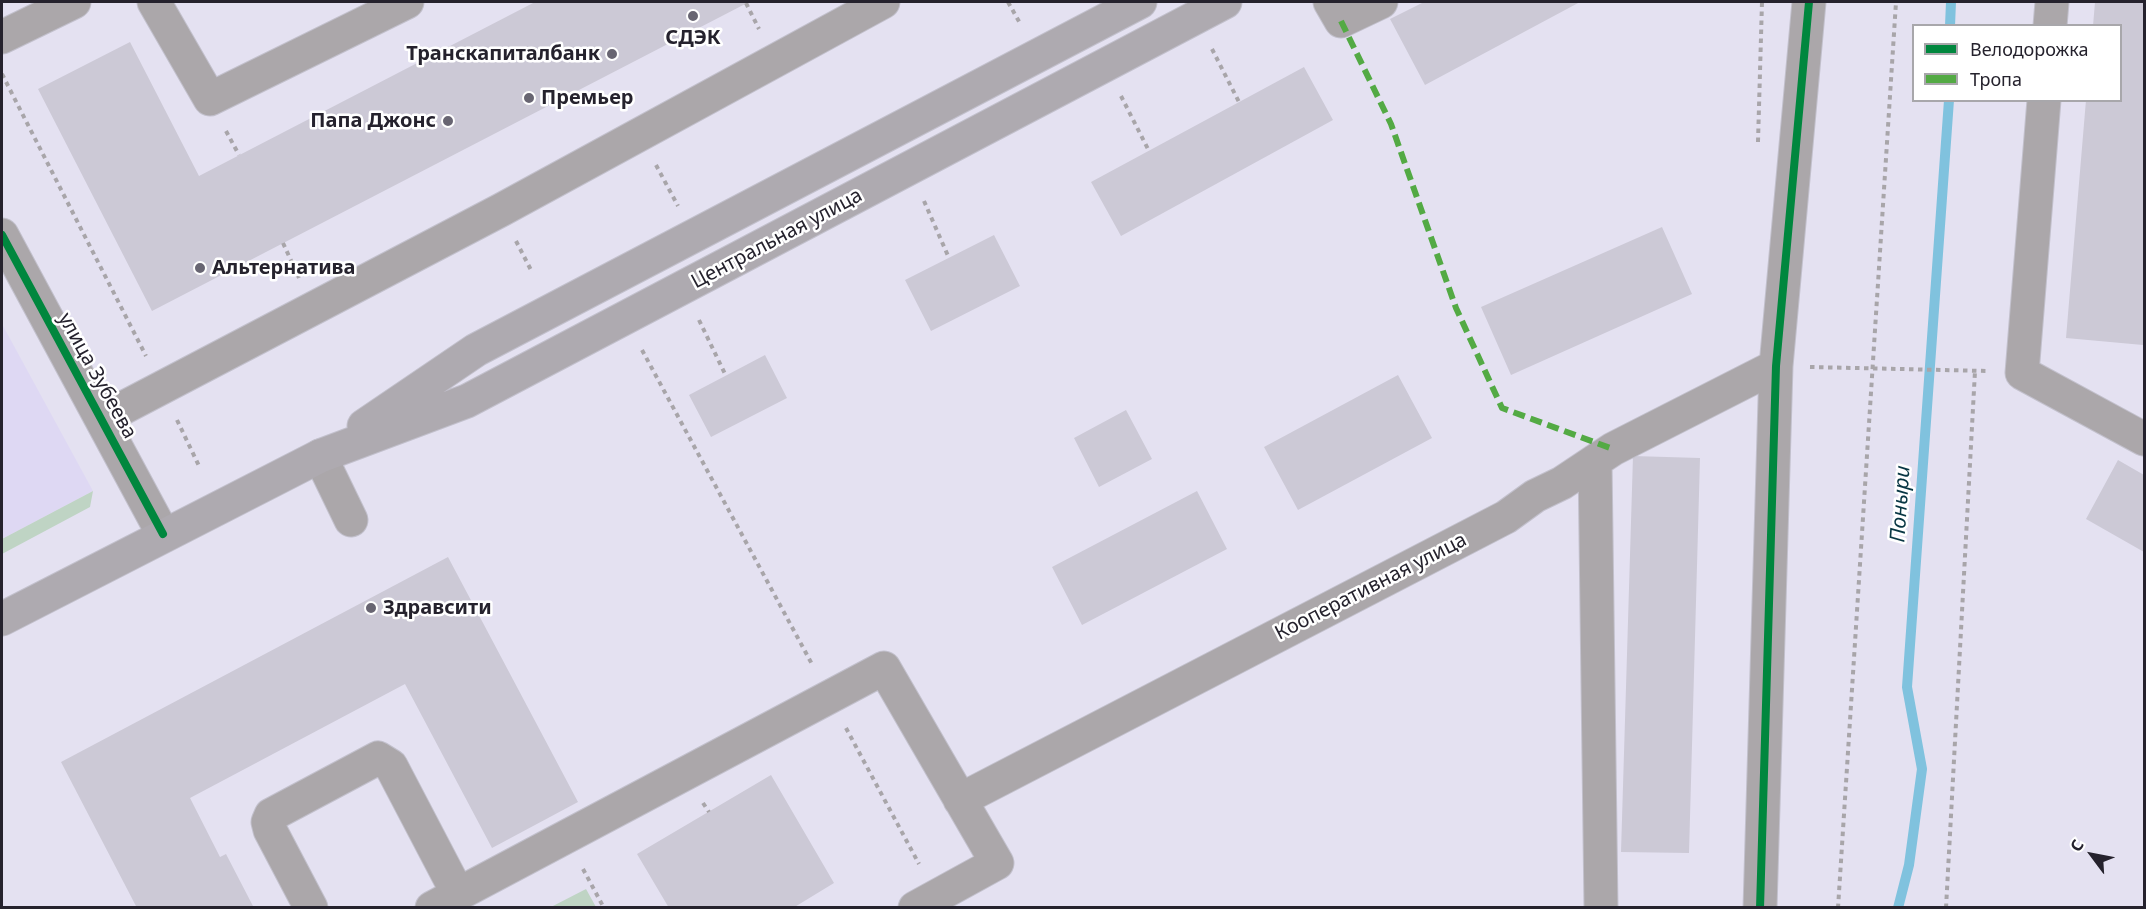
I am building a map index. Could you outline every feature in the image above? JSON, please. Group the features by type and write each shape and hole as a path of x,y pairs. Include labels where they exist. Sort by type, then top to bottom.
{"main road":[{"name":"Центральная улица","path":"320,456 476,350 1140,2"},
{"name":"Центральная улица","path":"2,619 163,534 320,456 467,401 1225,2"}],"street":[{"path":"2,37 74,2"},
{"path":"154,2 210,99 407,2"},
{"path":"102,419 511,205 883,2"},
{"path":"1330,2 1341,21 1382,2"},
{"path":"1760,908 1776,366 1809,2"},
{"path":"2050,24 2052,2"},
{"path":"2044,102 2022,373 2145,440"},
{"name":"улица Зубеева","path":"2,234 163,534"},
{"name":"Кооперативная улица","path":"960,800 1506,517 1535,496 1563,483 1613,449 1776,366"},
{"path":"320,456 351,520"},
{"path":"1595,461 1601,908"},
{"path":"312,908 270,830 268,822 271,815 360,765 378,758 385,760 391,766 445,901 884,668 997,863 926,902"}],"path":[{"path":"1008,2 1026,36"},
{"path":"1838,908 1896,2"},
{"path":"1207,40 1239,102"},
{"path":"2,74 201,468"},
{"path":"1117,88 1149,151"},
{"path":"919,191 949,258"},
{"path":"699,320 726,376"},
{"path":"642,350 829,697 926,902"},
{"path":"1776,366 1963,370"},
{"path":"1946,908 1975,371"},
{"path":"566,837 604,908"}],"shaded area":[{"path":"2,324 93,491 2,539"}],"green space":[{"path":"93,491 90,507 2,554 2,539"},
{"path":"586,889 596,907 551,907"}],"building":[{"path":"535,2 749,2 152,311 38,89 130,42 199,176"},
{"path":"1424,2 1580,2 1425,85 1390,19"},
{"path":"2095,2 2144,2 2143,345 2066,338 2086,102 2122,102 2122,24 2093,24"},
{"path":"1304,67 1333,120 1121,236 1091,182"},
{"path":"1662,227 1692,294 1511,375 1481,307"},
{"path":"994,235 1020,286 931,331 905,280"},
{"path":"765,355 787,398 711,437 689,395"},
{"path":"1398,375 1432,438 1298,510 1264,447"},
{"path":"1126,410 1152,459 1099,487 1074,438"},
{"path":"1633,456 1700,458 1689,853 1621,852"},
{"path":"2118,460 2144,475 2144,552 2086,519"},
{"path":"1197,491 1227,549 1082,625 1052,567"},
{"path":"448,557 578,802 492,848 405,684 190,798 220,857 226,854 254,908 137,908 61,762"},
{"path":"771,775 834,883 793,908 669,908 637,854"}],"waterway":[{"name":"Поныри","path":"1950,24 1951,2"},
{"name":"Поныри","path":"1898,908 1909,865 1922,769 1907,687 1949,102"}],"marked path":[{"path":"1341,21 1391,124 1456,308 1502,408 1613,449"}],"cycle path":[{"path":"1760,908 1776,366 1809,2"},
{"path":"2,235 163,534"}],"place":[{"name":"СДЭК","path":"693,16"},
{"name":"Транскапиталбанк","path":"612,54"},
{"name":"Премьер","path":"529,98"},
{"name":"Папа Джонс","path":"448,121"},
{"name":"Альтернатива","path":"200,268"},
{"name":"Здравсити","path":"371,608"}]}
